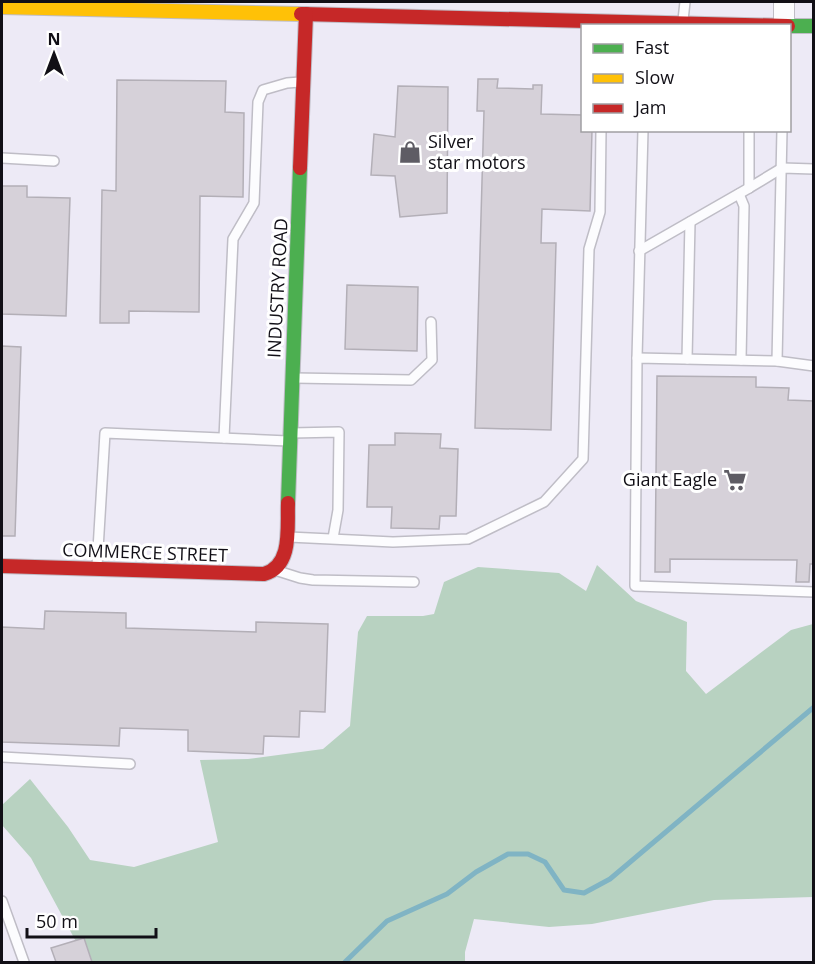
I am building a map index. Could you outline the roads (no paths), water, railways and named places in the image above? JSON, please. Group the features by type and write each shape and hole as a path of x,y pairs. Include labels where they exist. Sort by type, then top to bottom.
{"street":[{"path":"784,2 787,24"},
{"path":"2,7 286,8 306,14 391,12 546,15 584,23 735,24"},
{"name":"INDUSTRY ROAD","path":"279,566 286,549 306,14"},
{"path":"791,25 813,26"},
{"name":"COMMERCE STREET","path":"2,566 258,575 273,572 279,566"}],"lane":[{"path":"683,23 685,2"},
{"path":"224,438 233,239 254,203 258,102 263,90 304,81"},
{"path":"286,536 393,542 468,539 544,502 583,459 589,249 600,212 601,132"},
{"path":"643,132 637,358 635,586 813,592"},
{"path":"748,132 749,188"},
{"path":"777,361 782,132"},
{"path":"2,158 54,161"},
{"path":"639,251 782,168 813,169"},
{"path":"739,194 744,206 741,360"},
{"path":"687,359 690,222"},
{"path":"291,378 411,380 432,360 431,322"},
{"path":"637,358 777,361 813,366"},
{"path":"97,569 105,433 224,438 290,437 339,432 338,510 333,538"},
{"path":"279,566 312,580 414,582"},
{"path":"2,757 130,764"},
{"path":"2,901 24,963"}],"waterway":[{"path":"345,962 387,921 447,894 476,872 508,854 528,854 545,862 564,890 584,893 610,879 814,707"}],"place":[{"name":"Silver star motors","path":"410,152"},
{"name":"Giant Eagle","path":"735,480"}]}
